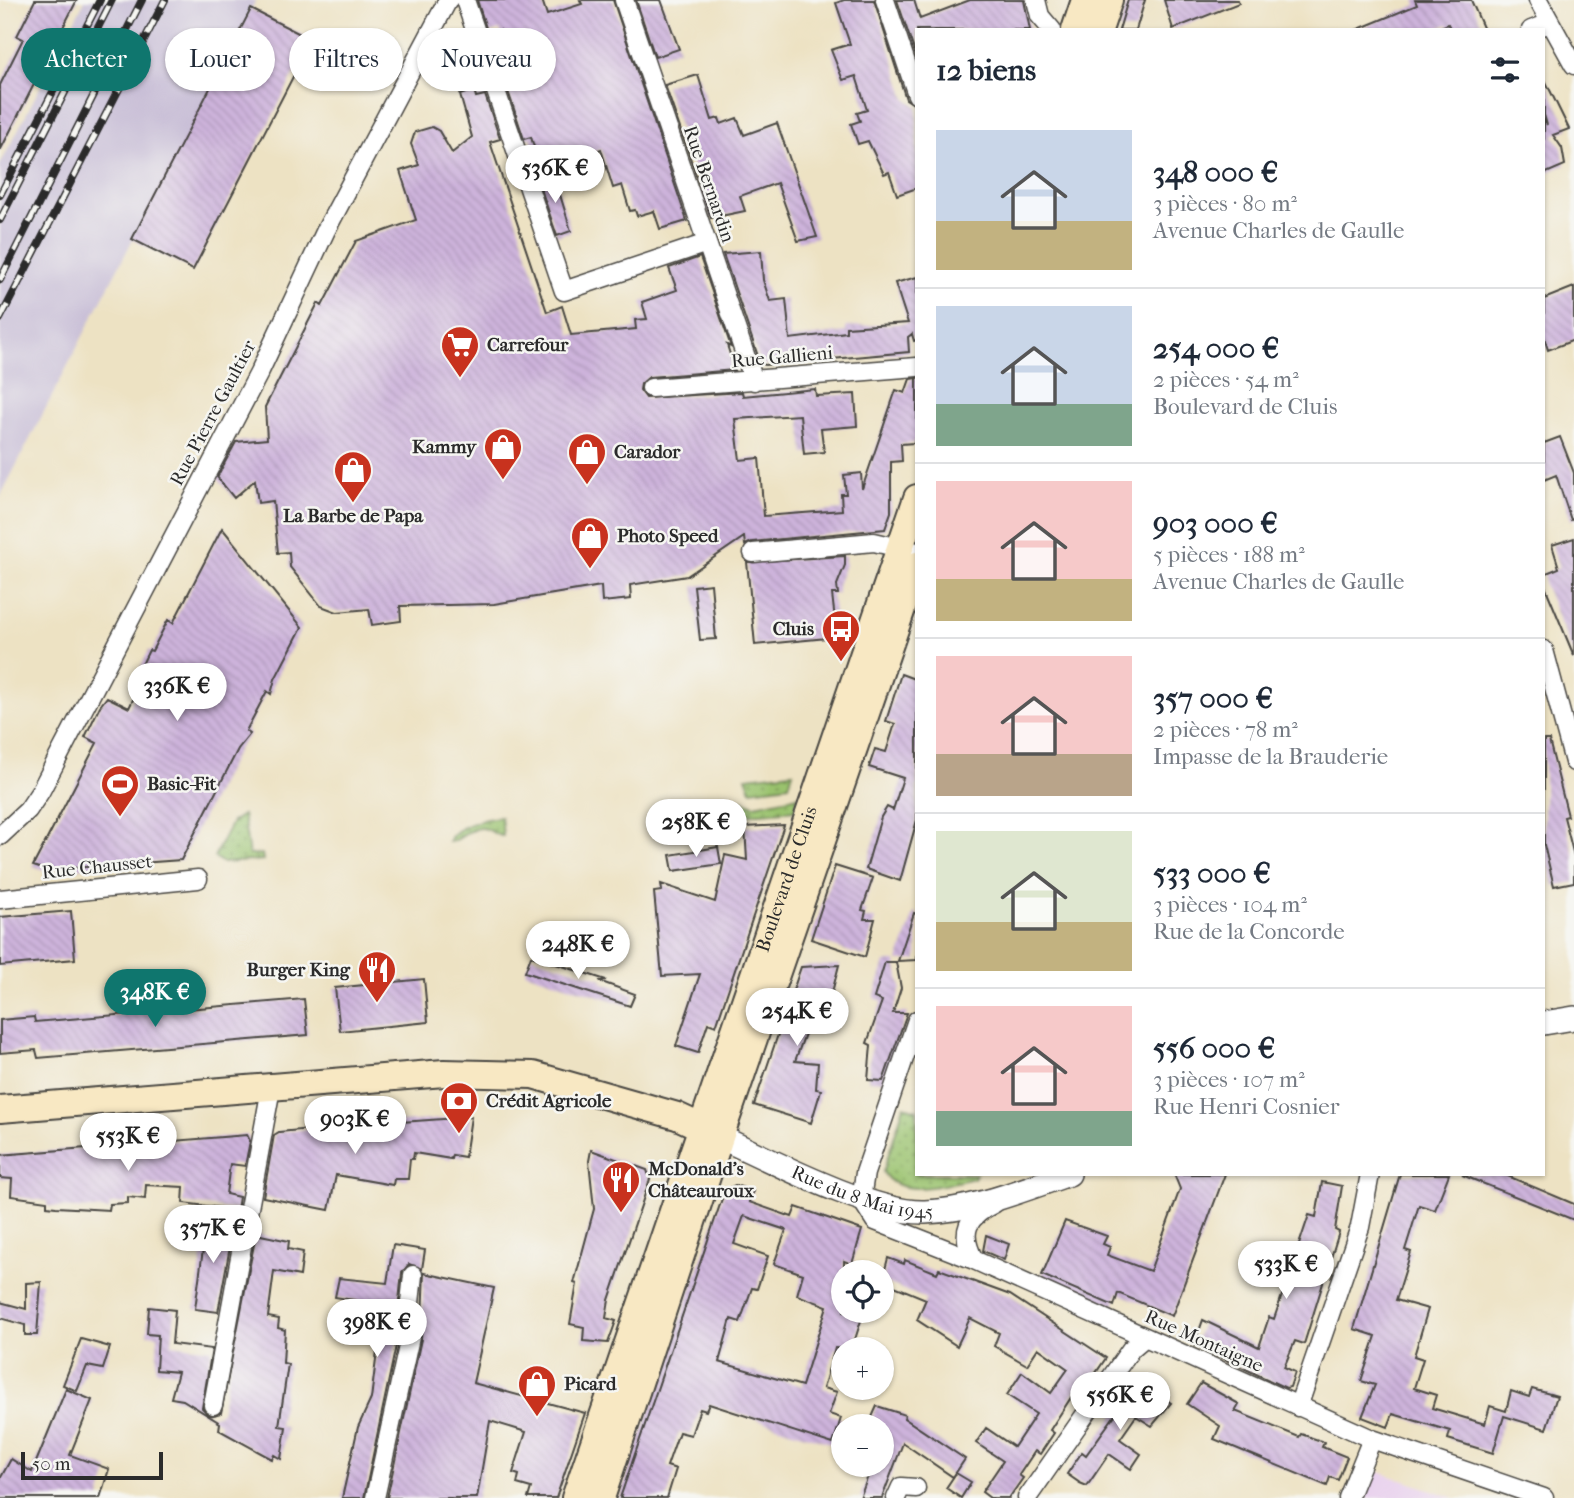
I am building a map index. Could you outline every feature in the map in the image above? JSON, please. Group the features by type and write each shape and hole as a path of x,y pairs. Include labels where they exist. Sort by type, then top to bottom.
{"main road":[{"path":"1076,28 1085,0"},
{"path":"1100,28 1109,0"},
{"name":"Boulevard de Cluis","path":"575,1498 711,1132 911,555 915,517"},
{"path":"0,1109 444,1073 533,1075 711,1132"},
{"name":"Boulevard de Cluis","path":"601,1498 711,1132"}],"street":[{"name":"Rue Pierre Gaultier","path":"0,836 28,810 40,792 259,373 326,230 448,0"},
{"path":"465,0 564,290 707,243"},
{"name":"Rue Bernardin","path":"624,0 754,381"},
{"path":"886,0 915,88"},
{"path":"1036,0 1040,16 1050,28"},
{"path":"1538,0 1574,65"},
{"path":"1536,28 1550,23"},
{"name":"Rue Gallieni","path":"651,388 915,367"},
{"path":"753,553 874,542 911,555"},
{"path":"1545,654 1574,762"},
{"name":"Rue Chausset","path":"0,899 198,879"},
{"path":"1545,1023 1574,1018"},
{"path":"861,1199 865,1172 915,1026"},
{"path":"213,1405 271,1088"},
{"name":"Rue du 8 Mai 1945","path":"711,1132 861,1199 888,1208 923,1212 978,1205 1063,1176"},
{"path":"1298,1407 1360,1227 1370,1176"},
{"name":"Rue du 8 Mai 1945","path":"974,1261 967,1246 965,1232 970,1221 984,1208 1010,1194"},
{"name":"Rue Montaigne","path":"861,1199 875,1221 974,1261 1298,1407 1372,1439 1544,1498"},
{"path":"375,1498 410,1337 408,1321 413,1275"},
{"path":"1027,1498 1132,1349 1144,1338"},
{"path":"1348,1498 1372,1439"},
{"path":"897,1498 901,1487 916,1488"}],"shaded area":[{"path":"85,0 256,0 242,28 165,28 165,91 209,91 0,497 0,165 38,91 151,91 151,28 71,28"},
{"path":"1376,1471 1455,1498 1360,1498 1367,1476"}],"green space":[{"path":"793,772 789,785 751,790 746,777"},
{"path":"798,796 795,810 726,816 736,799 755,805"},
{"path":"243,815 249,855 262,854 263,860 223,863 214,857 232,822"},
{"path":"501,817 503,836 481,828 448,842 464,827"},
{"path":"904,1106 915,1109 915,1176 975,1176 951,1184 912,1188 890,1181 883,1172"}],"building":[{"path":"35,0 77,0 63,28 21,28"},
{"path":"477,0 542,0 547,15 582,4 580,0 613,0 687,221 660,229 654,211 637,216 635,210 630,211 622,185 613,188 601,149 568,161 571,170 543,178 531,137 524,139 508,91 556,91 556,28 486,28"},
{"path":"636,0 661,0 679,49 655,57"},
{"path":"844,0 874,0 906,99 915,105 915,189 897,195 889,172 884,174 868,141 858,144 851,124 860,121 857,113 867,110 856,76 843,80 831,50 850,44 836,3"},
{"path":"897,0 914,0 920,19 970,0 1024,0 1030,28 915,28 915,53"},
{"path":"1128,0 1145,0 1137,28 1120,28"},
{"path":"1164,0 1238,0 1239,3 1173,28"},
{"path":"1415,0 1471,0 1483,28 1450,28 1448,24 1439,28 1361,28 1417,5"},
{"path":"251,9 289,28 289,84 193,270 132,239 209,91 275,91 275,28 241,28"},
{"path":"21,43 21,91 31,91 0,151 0,85"},
{"path":"698,75 712,120 719,118 721,124 737,118 744,135 777,123 817,237 798,241 777,183 740,196 745,211 711,218 665,85"},
{"path":"1545,80 1569,129 1553,135 1562,148 1565,165 1545,174 1545,121 1547,125"},
{"name":"Carrefour","path":"474,91 476,97 485,95 500,139 490,142 547,312 562,306 571,335 636,329 635,320 647,319 642,302 677,290 669,268 700,257 731,347 727,345 735,370 649,377 641,384 640,390 646,398 742,392 743,396 815,389 816,396 855,394 857,426 821,429 824,452 804,454 800,415 735,419 740,460 759,458 764,516 842,510 841,494 846,494 844,475 861,473 862,489 896,390 905,393 910,379 915,378 915,440 914,443 901,444 902,461 891,462 891,512 885,529 752,542 745,545 744,537 687,576 630,585 631,599 602,602 601,586 494,604 400,606 401,621 372,625 369,609 337,612 321,606 290,567 289,552 278,553 273,501 258,503 255,480 234,498 217,477 236,442 267,439 265,407 318,303 322,306 356,241 416,220 400,171 419,165 411,144 415,132 432,127 439,131 452,153 472,137 460,95"},
{"path":"554,175 571,231 557,236 538,180"},
{"path":"761,251 763,280 770,301 786,299 790,339 846,332 846,327 908,323 895,283 915,278 915,341 912,334 908,337 909,352 765,365 760,362 723,254"},
{"path":"1574,287 1574,340 1548,350 1545,340 1545,299"},
{"path":"1560,437 1574,473 1574,519 1571,520 1556,475 1545,480 1545,443"},
{"path":"222,528 302,627 275,679 271,694 267,691 246,731 250,734 238,749 181,860 45,870 33,866 97,743 85,737 100,706 107,697 129,708 141,683 135,679 149,650 152,651 168,620 173,623"},
{"path":"1574,538 1574,656 1545,586 1545,574 1559,568 1552,545"},
{"path":"845,556 845,565 837,585 838,594 832,594 837,637 755,645 747,562"},
{"path":"711,584 716,639 700,640 694,586"},
{"path":"901,674 915,679 915,827 900,881 866,869 881,817 887,807 893,810 903,778 869,767 875,749 886,752 895,724 886,721"},
{"path":"1545,740 1549,740 1568,816 1564,817 1574,856 1574,882 1554,886 1545,849"},
{"path":"784,825 716,1026 708,1023 698,1053 676,1046 700,974 662,976 654,892 662,891 661,884 715,902 725,855 747,860 745,827"},
{"path":"718,847 721,864 673,871 670,855"},
{"path":"835,866 873,878 862,910 866,911 864,919 875,919 865,957 811,939"},
{"path":"71,911 75,959 0,966 0,917"},
{"path":"914,913 915,913 915,960 898,961"},
{"path":"531,956 606,980 599,981 635,994 630,1006 525,972"},
{"path":"885,962 896,962 901,988 893,1013 907,1013 883,1081 868,1080 871,1045 867,1043 882,1001 874,998"},
{"path":"839,965 827,1012 813,1012 795,1061 818,1063 816,1089 821,1090 811,1123 754,1105 801,967"},
{"path":"424,979 428,1022 340,1031 335,988"},
{"path":"304,999 308,1035 38,1058 36,1050 0,1053 0,1020 34,1017 35,1022"},
{"path":"471,1117 465,1157 452,1155 451,1159 414,1153 413,1159 410,1159 408,1179 394,1179 393,1185 336,1175 329,1210 263,1197 274,1135 279,1132 333,1127 371,1133 373,1124"},
{"path":"247,1135 250,1141 245,1166 230,1164 226,1194 239,1197 237,1210 183,1203 184,1187 146,1185 145,1199 128,1197 128,1203 110,1204 109,1210 47,1206 47,1201 11,1196 12,1179 0,1178 0,1155"},
{"path":"591,1150 647,1170 650,1179 609,1300 606,1318 616,1321 608,1343 583,1341 584,1327 570,1324 577,1284 574,1283 594,1209 589,1161"},
{"path":"1175,1176 1224,1176 1172,1316 1118,1293 1114,1306 1042,1275 1065,1221 1107,1236 1103,1244 1110,1247 1107,1255 1150,1271 1180,1189"},
{"path":"1399,1176 1448,1176 1435,1210 1419,1205 1405,1250 1411,1252 1396,1300 1428,1309 1414,1356 1423,1359 1414,1388 1436,1395 1432,1408 1485,1424 1490,1406 1506,1411 1511,1391 1529,1397 1532,1389 1557,1396 1546,1429 1504,1416 1493,1453 1448,1439 1450,1431 1393,1414 1388,1427 1362,1417 1375,1385 1361,1381 1376,1336 1354,1329"},
{"path":"1464,1176 1508,1176 1574,1204 1574,1220"},
{"path":"1322,1182 1342,1186 1335,1230 1339,1232 1304,1344 1295,1341 1284,1367 1295,1372 1290,1387 1286,1388 1194,1345 1203,1320 1259,1347 1269,1317 1274,1319 1309,1215 1316,1217"},
{"path":"735,1185 753,1191 749,1202 792,1217 796,1207 862,1230 853,1260 831,1260 831,1323 860,1323 856,1337 831,1337 831,1361 823,1388 831,1390 831,1400 834,1400 829,1414 831,1443 709,1404 706,1411 700,1409 691,1435 679,1432 667,1466 676,1469 667,1498 620,1498 725,1190","holes":["744,1216 786,1230 774,1264 803,1274 797,1295 827,1306 802,1386 719,1362 731,1319 740,1322 752,1288 757,1289 768,1256 734,1244"]},
{"path":"234,1225 218,1312 195,1309 204,1242 196,1240 197,1226"},
{"path":"256,1234 289,1241 288,1249 303,1252 300,1276 274,1271 268,1317 279,1319 278,1328 285,1330 283,1363 288,1364 279,1426 286,1427 281,1459 274,1455 272,1459 219,1430 220,1423 183,1400 171,1398 178,1372 156,1370 158,1335 147,1334 149,1307 175,1310 172,1344 212,1349 202,1408 210,1416 221,1413"},
{"path":"986,1235 1009,1244 1004,1260 983,1251"},
{"path":"393,1245 425,1250 422,1269 409,1264 402,1273 398,1336 364,1498 342,1498 358,1427 371,1399 383,1305 335,1297 339,1278 387,1283"},
{"path":"894,1260 904,1264 905,1260 937,1273 939,1269 1010,1295 1106,1358 1093,1377 1090,1375 1086,1381 1083,1379 1050,1430 1054,1433 1040,1454 1035,1451 1019,1475 1023,1478 1009,1498 990,1498 982,1492 1003,1461 976,1443 986,1428 1014,1447 1036,1414 1007,1395 1022,1372 1051,1393 1068,1369 1038,1348 1027,1365 994,1346 999,1333 970,1318 957,1346 917,1320 926,1299 894,1286"},
{"path":"424,1273 494,1288 473,1383 585,1413 556,1498 528,1498 531,1488 517,1484 519,1475 513,1473 526,1432 490,1421 477,1498 387,1498 421,1339"},
{"path":"41,1282 37,1335 25,1335 25,1325 0,1318 0,1302 26,1309 26,1283"},
{"path":"81,1339 110,1347 103,1369 87,1366 77,1391 63,1385"},
{"path":"1134,1378 1171,1403 1152,1426 1136,1416 1120,1439 1141,1454 1131,1469 1109,1454 1087,1486 1080,1483 1067,1474 1082,1452 1086,1455 1125,1401 1120,1397"},
{"path":"1201,1383 1239,1404 1235,1411 1299,1437 1301,1434 1324,1442 1322,1447 1347,1457 1338,1480 1330,1477 1327,1486 1214,1439 1220,1426 1187,1404"},
{"path":"66,1389 92,1400 70,1455 109,1469 100,1498 0,1498 0,1479 11,1459 32,1472"},
{"path":"877,1406 905,1415 904,1418 965,1459 953,1477 903,1443 894,1467 894,1414 873,1414"},
{"path":"956,1473 971,1482 961,1498 946,1488"},
{"path":"868,1477 890,1477 882,1498 860,1498"}],"railway":[{"path":"0,195 100,0"},
{"path":"0,220 112,0"},
{"path":"0,280 142,0"},
{"path":"0,319 165,0"}],"place":[{"name":"Carrefour","path":"460,379"},
{"name":"Kammy","path":"503,481"},
{"name":"Carador","path":"587,486"},
{"name":"La Barbe de Papa","path":"353,504"},
{"name":"Photo Speed","path":"590,570"},
{"name":"Cluis","path":"841,663"},
{"name":"Basic-Fit","path":"120,818"},
{"name":"Burger King","path":"377,1004"},
{"name":"Crédit Agricole","path":"459,1135"},
{"name":"McDonald's Châteauroux","path":"621,1214"},
{"name":"Picard","path":"537,1418"}]}
